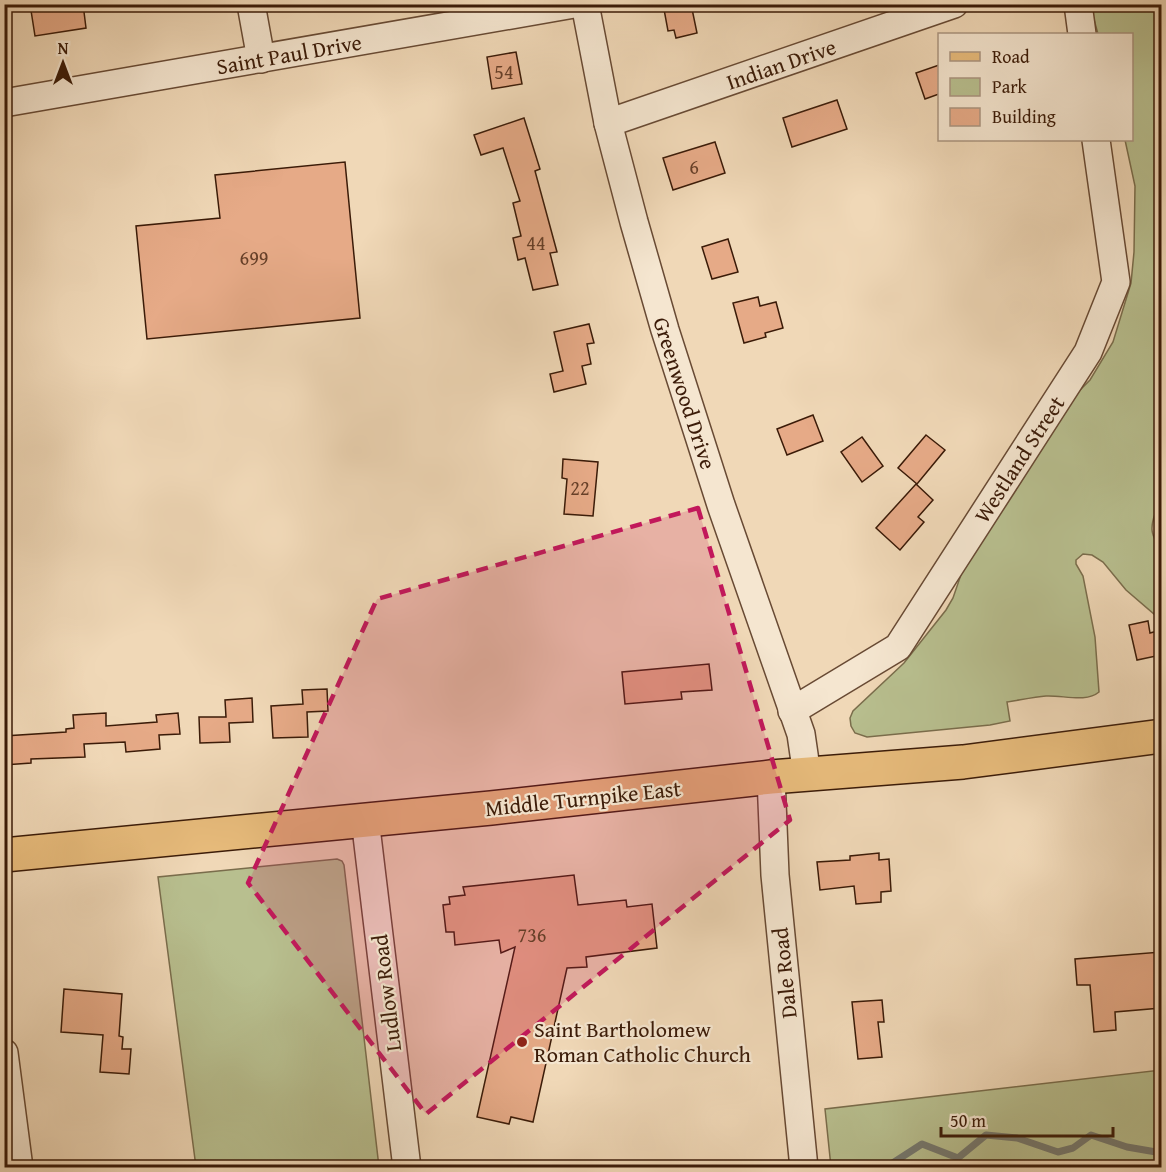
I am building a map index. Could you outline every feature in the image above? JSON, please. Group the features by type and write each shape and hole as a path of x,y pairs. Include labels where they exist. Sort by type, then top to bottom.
{"main road":[{"name":"Middle Turnpike East","path":"4,855 620,795 771,777 963,762 1161,736"}],"street":[{"path":"251,4 261,59"},
{"name":"Saint Paul Drive","path":"4,103 574,4"},
{"name":"Greenwood Drive","path":"585,4 608,123 665,330 721,505 801,734 807,775"},
{"name":"Indian Drive","path":"608,123 954,4"},
{"path":"1078,4 1082,33"},
{"name":"Westland Street","path":"792,711 898,647 1088,352 1116,282 1096,141"},
{"name":"Dale Road","path":"771,777 775,875 804,1167"},
{"name":"Ludlow Road","path":"365,819 407,1167"},
{"path":"4,1053 19,1167"}],"highlighted area":[{"path":"698,508 790,820 426,1114 248,883 377,599"}],"green space":[{"path":"1090,5 1161,5 1162,511 1155,514 1152,529 1161,558 1161,620 1126,590 1103,562 1092,555 1083,554 1076,560 1076,564 1083,576 1095,637 1099,692 1088,697 1046,696 1007,702 1010,721 990,725 867,737 855,733 850,718 853,711 904,663 946,610 953,598 966,560 1058,412 1090,380 1113,342 1131,283 1134,252 1135,186 1125,141 1133,141 1133,33 1098,33"},
{"path":"337,859 344,865 379,1167 196,1167 158,877"},
{"path":"1161,1070 1161,1167 831,1167 825,1109"}],"building":[{"path":"30,4 83,4 86,28 35,36"},
{"path":"663,4 691,4 697,33 676,38 674,30 668,31"},
{"path":"516,52 522,84 492,89 487,57"},
{"path":"938,65 938,94 925,99 916,73"},
{"path":"837,100 847,129 792,147 783,118"},
{"path":"524,118 540,169 535,171 557,252 550,253 558,285 533,290 525,258 518,260 513,238 521,236 513,203 520,201 503,148 481,155 474,135"},
{"path":"715,142 725,173 673,190 663,158"},
{"path":"345,162 360,318 147,339 136,226 220,218 215,175"},
{"path":"728,239 738,272 712,279 702,247"},
{"path":"758,297 760,306 776,302 783,328 765,333 766,337 744,343 733,303"},
{"path":"589,324 594,343 587,344 591,364 582,366 586,384 554,392 550,374 563,371 554,332"},
{"path":"813,415 823,441 787,455 777,429"},
{"path":"926,435 945,450 917,484 898,468"},
{"path":"862,437 883,466 862,482 841,452"},
{"path":"563,459 598,462 593,516 564,514 567,479 562,478"},
{"path":"916,484 933,500 918,517 924,522 900,550 876,528"},
{"path":"1148,621 1150,633 1161,630 1161,655 1137,660 1129,625"},
{"path":"709,664 712,690 681,692 682,699 625,704 622,672"},
{"path":"327,689 328,711 307,712 308,737 273,738 271,706 303,704 302,690"},
{"path":"252,698 253,722 229,723 230,742 200,743 199,717 226,717 225,700"},
{"path":"106,713 106,726 157,722 156,715 178,713 180,734 159,735 160,749 126,752 125,742 84,744 85,757 31,759 31,763 4,765 4,736 66,732 66,729 74,728 73,715"},
{"path":"879,853 879,860 889,859 891,891 881,892 881,902 856,904 854,886 820,890 817,862 850,860 850,856"},
{"name":"Saint Bartholomew Roman Catholic Church","path":"574,875 578,905 626,900 627,907 652,904 657,948 586,957 587,967 567,968 533,1122 511,1117 509,1124 477,1117 515,947 501,953 499,940 455,945 454,932 446,932 443,905 450,904 449,897 465,895 463,887"},
{"path":"1161,952 1161,1008 1115,1012 1116,1030 1094,1032 1090,985 1077,985 1075,959"},
{"path":"64,989 122,994 119,1036 123,1037 122,1049 131,1049 129,1074 100,1072 103,1035 61,1032"},
{"path":"882,1000 884,1022 878,1022 882,1057 858,1059 852,1002"}],"waterway":[{"path":"885,1168 922,1144 958,1158 986,1135 1017,1138 1058,1152 1073,1148 1091,1135 1127,1147 1162,1153"}],"place":[{"name":"Saint Bartholomew Roman Catholic Church","path":"522,1042"}]}
